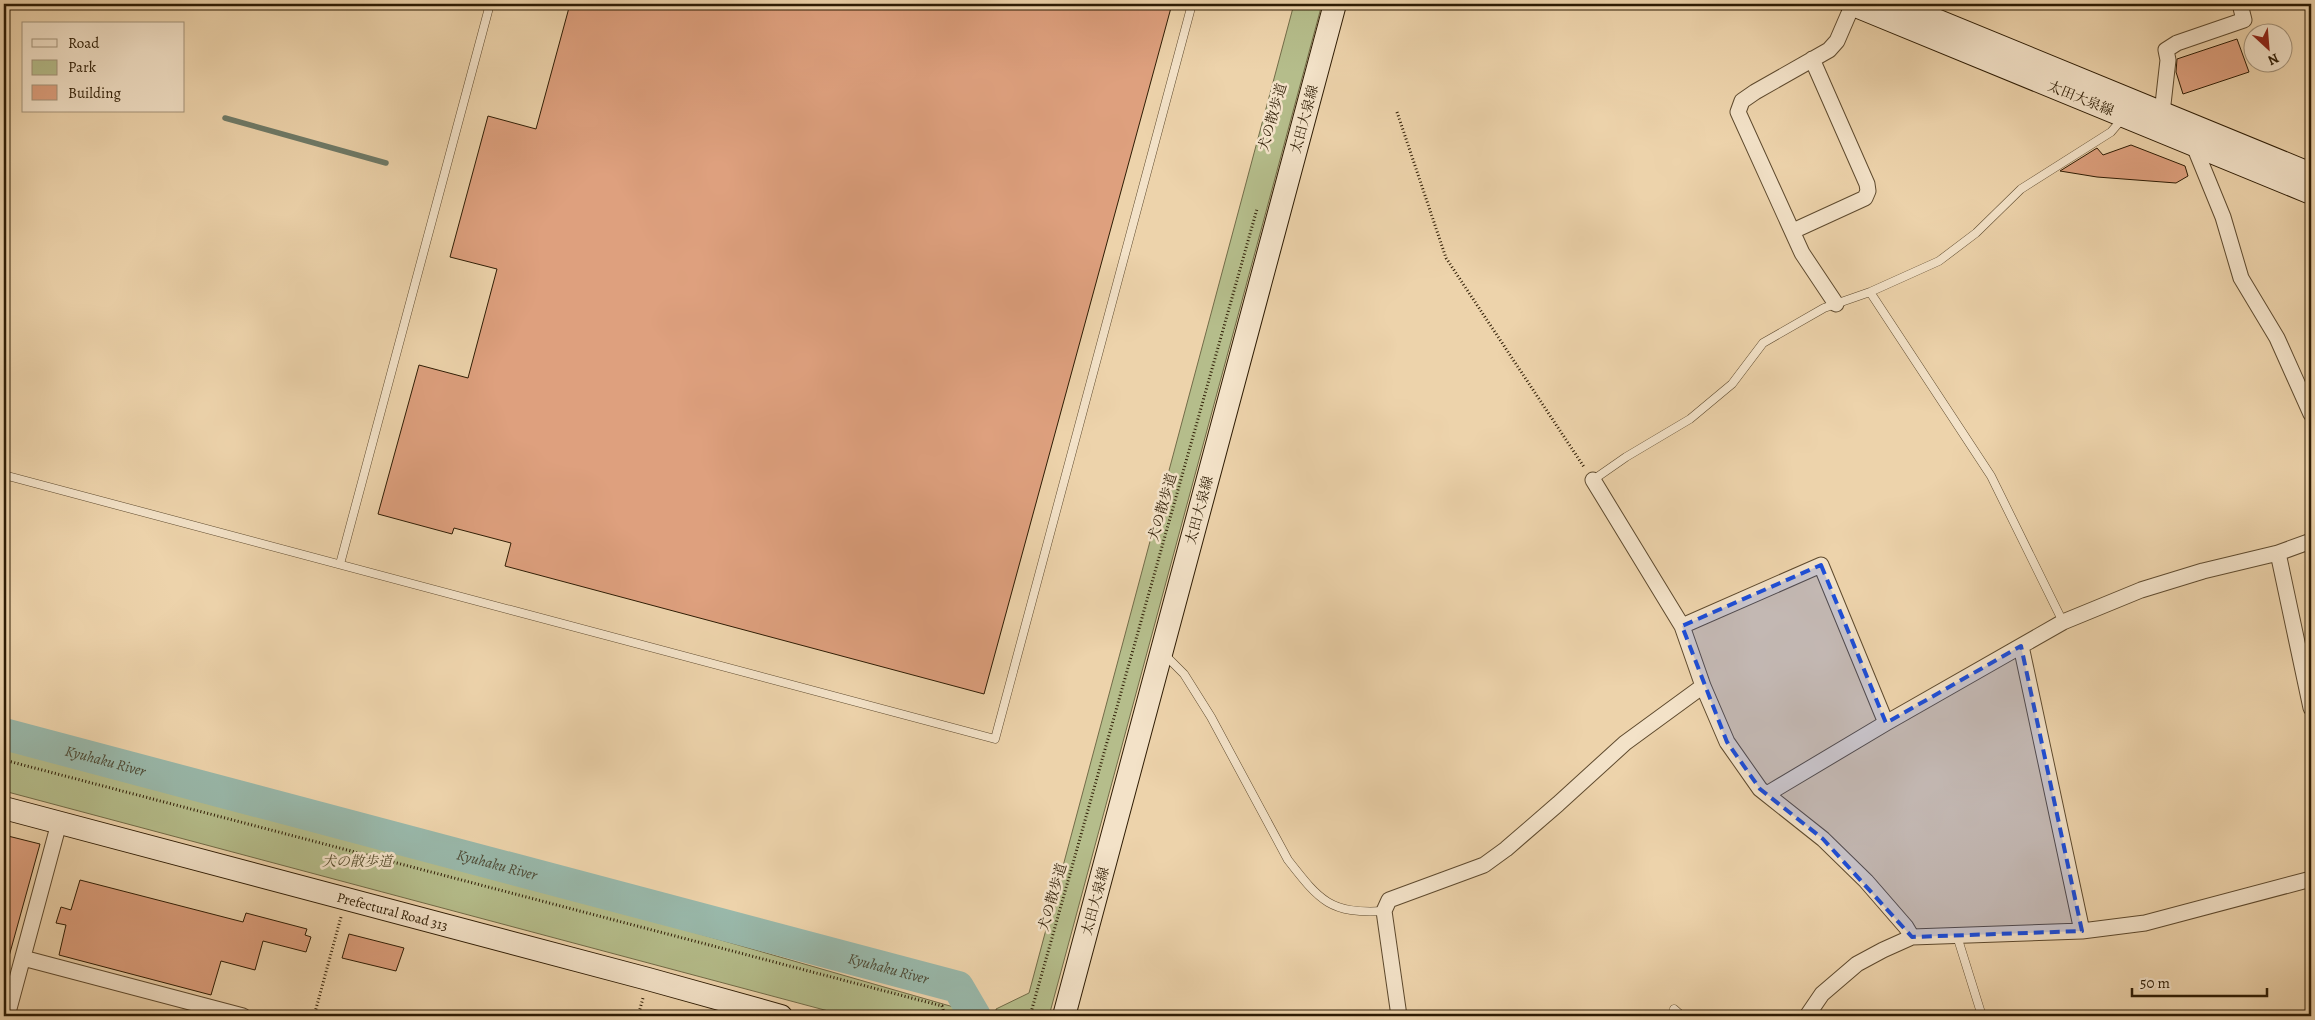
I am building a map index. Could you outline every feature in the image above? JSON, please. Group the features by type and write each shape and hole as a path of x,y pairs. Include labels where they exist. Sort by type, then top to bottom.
{"main road":[{"name":"太田大泉線","path":"1064,1016 1335,4"},
{"name":"太田大泉線","path":"1852,4 2129,108 2162,112 2311,174"},
{"name":"太田大泉線","path":"1897,4 2129,108 2171,136 2311,193"},
{"name":"Prefectural Road 313","path":"4,808 630,974 781,1016"}],"street":[{"path":"1836,304 1802,253 1738,112 1742,101 1755,92 1828,50 1837,41 1852,4"},
{"path":"2171,136 2162,112 2168,60 2166,50 2177,43 2244,20 2240,4"},
{"path":"1793,231 1864,198 1868,191 1867,184 1812,59"},
{"path":"2194,146 2223,217 2241,278 2304,380 2311,414"},
{"path":"1593,480 1682,626 1703,686 1727,742 1760,789 1823,839 1872,888 1906,927 1912,938"},
{"path":"1767,794 1886,723 2063,622 2141,590 2203,571 2278,553 2311,541"},
{"path":"2278,553 2311,708"},
{"path":"1682,626 1821,565 1886,723"},
{"path":"2020,646 2082,931"},
{"path":"1399,1016 1384,911 1389,900 1484,865 1558,804 1625,743 1703,686"},
{"path":"7,1016 59,822"},
{"path":"1807,1016 1822,994 1858,964 1883,950 1912,938 2082,931 2145,923 2311,879"},
{"path":"23,958 243,1016"}],"lane":[{"path":"340,564 490,4"},
{"path":"4,475 995,739 1192,4"},
{"path":"1593,480 1626,456 1697,413 1732,384 1763,343 1824,308 1870,292 1939,261 1976,233 2021,189 2111,132 2129,108"},
{"path":"1870,292 1991,476 2063,622"},
{"path":"1161,652 1172,660 1184,674 1211,717 1288,860 1304,882 1322,899 1340,908 1357,912 1384,911"},
{"path":"1957,936 1982,1016"},
{"path":"1674,1010 1682,1016"}],"path":[{"path":"1397,112 1446,258 1593,480"},
{"name":"犬の散歩道","path":"1030,1016 1259,204"},
{"path":"4,760 942,1006 945,1016"},
{"path":"314,1016 342,914"},
{"path":"638,1016 643,997"}],"highlighted area":[{"path":"1821,565 1886,723 2021,646 2082,931 1912,937 1823,839 1760,789 1727,742 1682,626"}],"green space":[{"path":"1294,4 1322,4 1049,1016 997,1016 996,1009 1029,993"},
{"name":"犬の散歩道","path":"4,744 363,837 957,1008 963,1016 847,1016 4,791"}],"building":[{"path":"570,4 1172,4 984,694 505,566 511,543 454,528 452,534 378,514 419,365 468,378 497,269 450,257 488,116 536,129"},
{"path":"2237,39 2242,53 2242,72 2249,72 2183,94 2176,72 2177,59"},
{"path":"2131,145 2185,166 2188,176 2176,183 2097,177 2060,171 2097,148 2103,155"},
{"path":"4,835 40,844 8,960 4,959"},
{"path":"80,880 243,922 246,913 307,929 305,935 311,937 306,952 263,941 255,970 221,961 211,995 59,955 66,925 56,923 61,907 71,910"},
{"path":"349,934 404,948 396,971 342,958"}],"waterway":[{"path":"225,118 386,163"},
{"name":"Kyuhaku River","path":"4,734 958,987 975,1016"}]}
